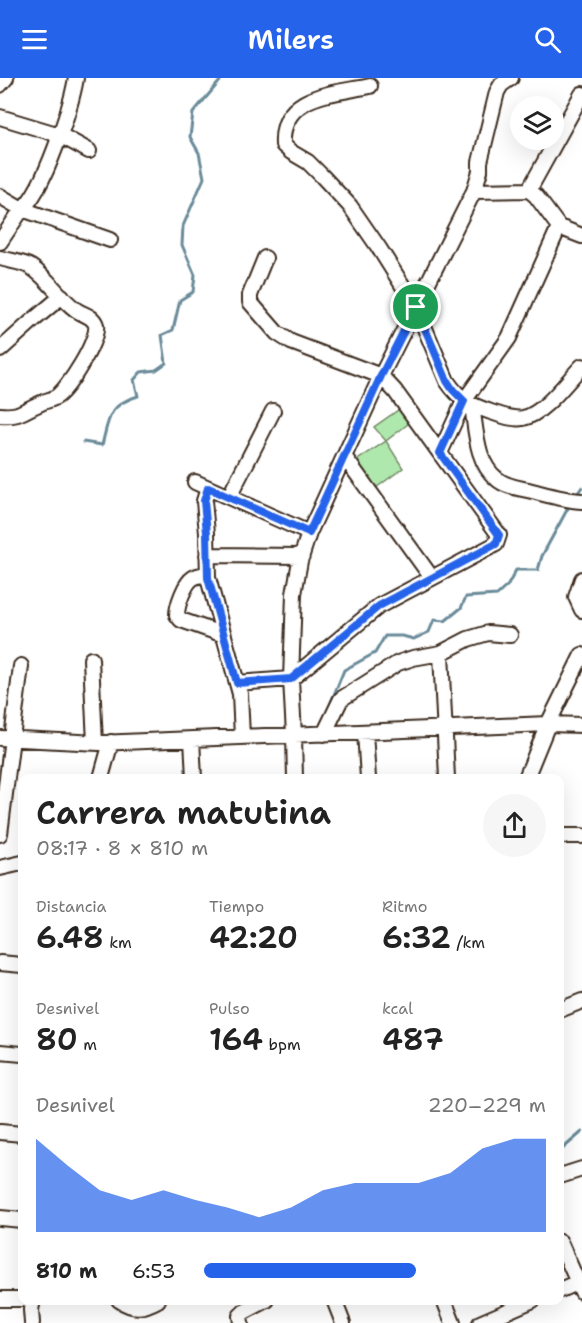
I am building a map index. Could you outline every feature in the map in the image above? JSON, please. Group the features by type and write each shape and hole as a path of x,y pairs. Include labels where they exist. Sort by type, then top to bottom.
{"street":[{"path":"0,85 6,78"},
{"path":"0,242 37,190 60,135 76,78"},
{"path":"295,774 291,679 294,594 309,533 381,376 474,191 497,92 501,85 511,78"},
{"path":"370,86 312,98 298,106 287,122 283,145 308,162 350,206 416,307 447,381 453,390 468,403 511,418 523,418 532,416 544,408 582,366"},
{"path":"528,190 582,94"},
{"path":"0,117 60,135 89,151"},
{"path":"474,191 528,190 536,196 559,227 582,236"},
{"path":"0,196 22,209 110,240"},
{"path":"440,453 509,338 559,227"},
{"path":"0,258 29,266 75,310 91,317 96,325 95,338 86,355 66,387 56,398 22,413 12,416 0,415"},
{"path":"237,683 291,679 379,606 496,544 499,535 395,391 381,376 291,342 278,333 250,302 250,295 265,258"},
{"path":"0,350 62,296"},
{"path":"468,403 480,452 486,467 497,480 507,485 569,501 582,501"},
{"path":"229,497 273,411"},
{"path":"344,456 432,578"},
{"path":"242,737 240,694 208,574 201,485 309,533"},
{"path":"207,555 302,556"},
{"path":"208,574 190,579 177,607 177,615 181,620 224,635"},
{"path":"582,579 576,597 582,610"},
{"path":"324,734 341,699 398,663 441,653 468,639 488,633 510,635"},
{"path":"441,653 447,774"},
{"path":"528,774 548,724 582,655"},
{"path":"91,659 95,743"},
{"path":"0,834 6,739 21,666"},
{"path":"6,739 95,743 582,724"},
{"path":"365,732 368,774"},
{"path":"192,739 194,774"},
{"path":"102,774 111,742"},
{"path":"564,836 582,836"},
{"path":"0,868 18,864"},
{"path":"0,963 18,965"},
{"path":"564,1008 582,1001"},
{"path":"0,1052 18,1054"},
{"path":"0,1132 18,1134"},
{"path":"564,1175 582,1169"},
{"path":"0,1218 18,1220"},
{"path":"564,1251 580,1287 564,1289"},
{"path":"0,1299 18,1299"},
{"path":"32,1305 32,1323"},
{"path":"128,1305 145,1307 149,1305"},
{"path":"241,1323 240,1316 257,1305"},
{"path":"336,1305 343,1323"},
{"path":"447,1305 453,1323"},
{"path":"480,1323 521,1305"}],"green space":[{"path":"401,408 412,421 386,441 374,427"},
{"path":"386,441 403,468 373,490 353,463"}],"waterway":[{"path":"83,442 102,445 115,408 138,396 134,380 141,372 156,370 166,363 162,335 173,330 180,300 193,292 195,275 182,245 183,226 204,178 199,153 190,137 193,113 221,78"},
{"path":"577,494 582,487"},
{"path":"325,717 344,670 375,653 385,636 414,639 429,632 434,620 445,621 461,608 466,597 497,595 508,585 516,570 538,570 542,556 568,508"},
{"path":"564,1148 582,1132"}],"route":[{"path":"416,307 447,381 464,401 440,453 499,535 496,544 379,606 291,679 237,683 208,578 204,501 208,488 309,533 381,376 416,307"}]}
